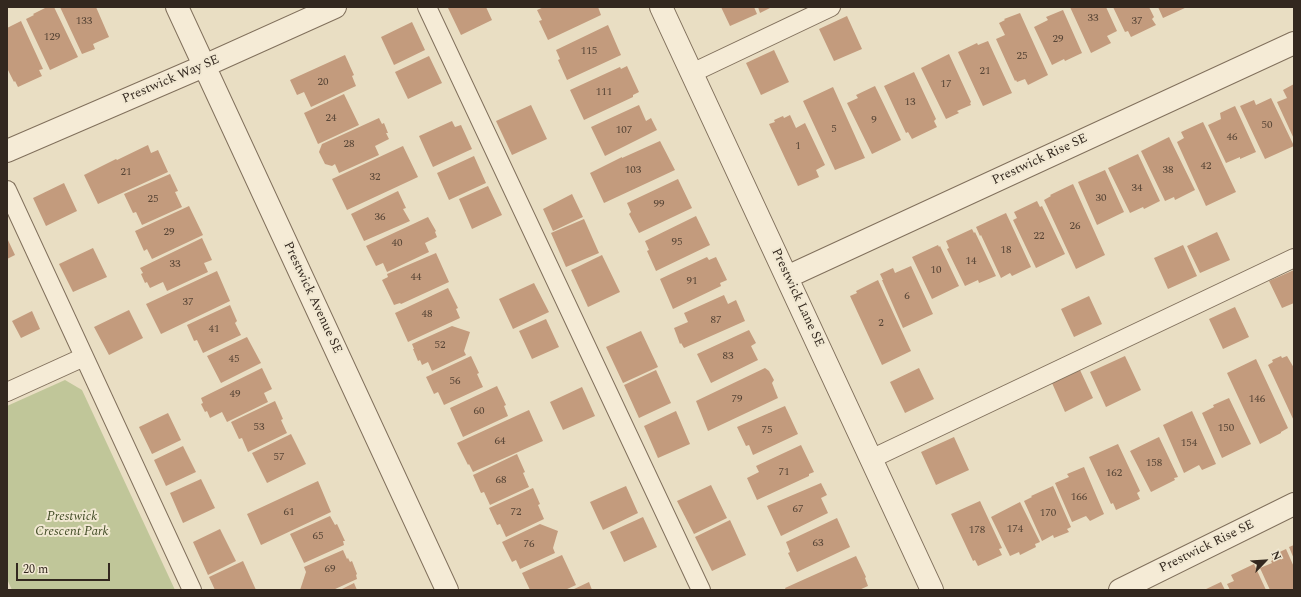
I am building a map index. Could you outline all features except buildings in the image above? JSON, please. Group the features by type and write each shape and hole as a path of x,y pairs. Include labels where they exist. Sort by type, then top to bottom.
{"street":[{"name":"Prestwick Avenue SE","path":"177,7 447,590"},
{"name":"Prestwick Way SE","path":"7,151 204,66 335,7"},
{"name":"Prestwick Lane SE","path":"661,7 932,590"},
{"name":"Prestwick Rise SE","path":"787,277 1294,43"},
{"name":"Prestwick Rise SE","path":"1120,590 1294,504"}],"lane":[{"path":"427,7 701,590"},
{"path":"692,73 831,7"},
{"path":"7,190 192,590"},
{"path":"871,459 1294,258"},
{"path":"7,392 84,357"}],"green space":[{"name":"Prestwick Crescent Park","path":"65,380 82,390 175,590 12,590 7,579 7,406"}]}
